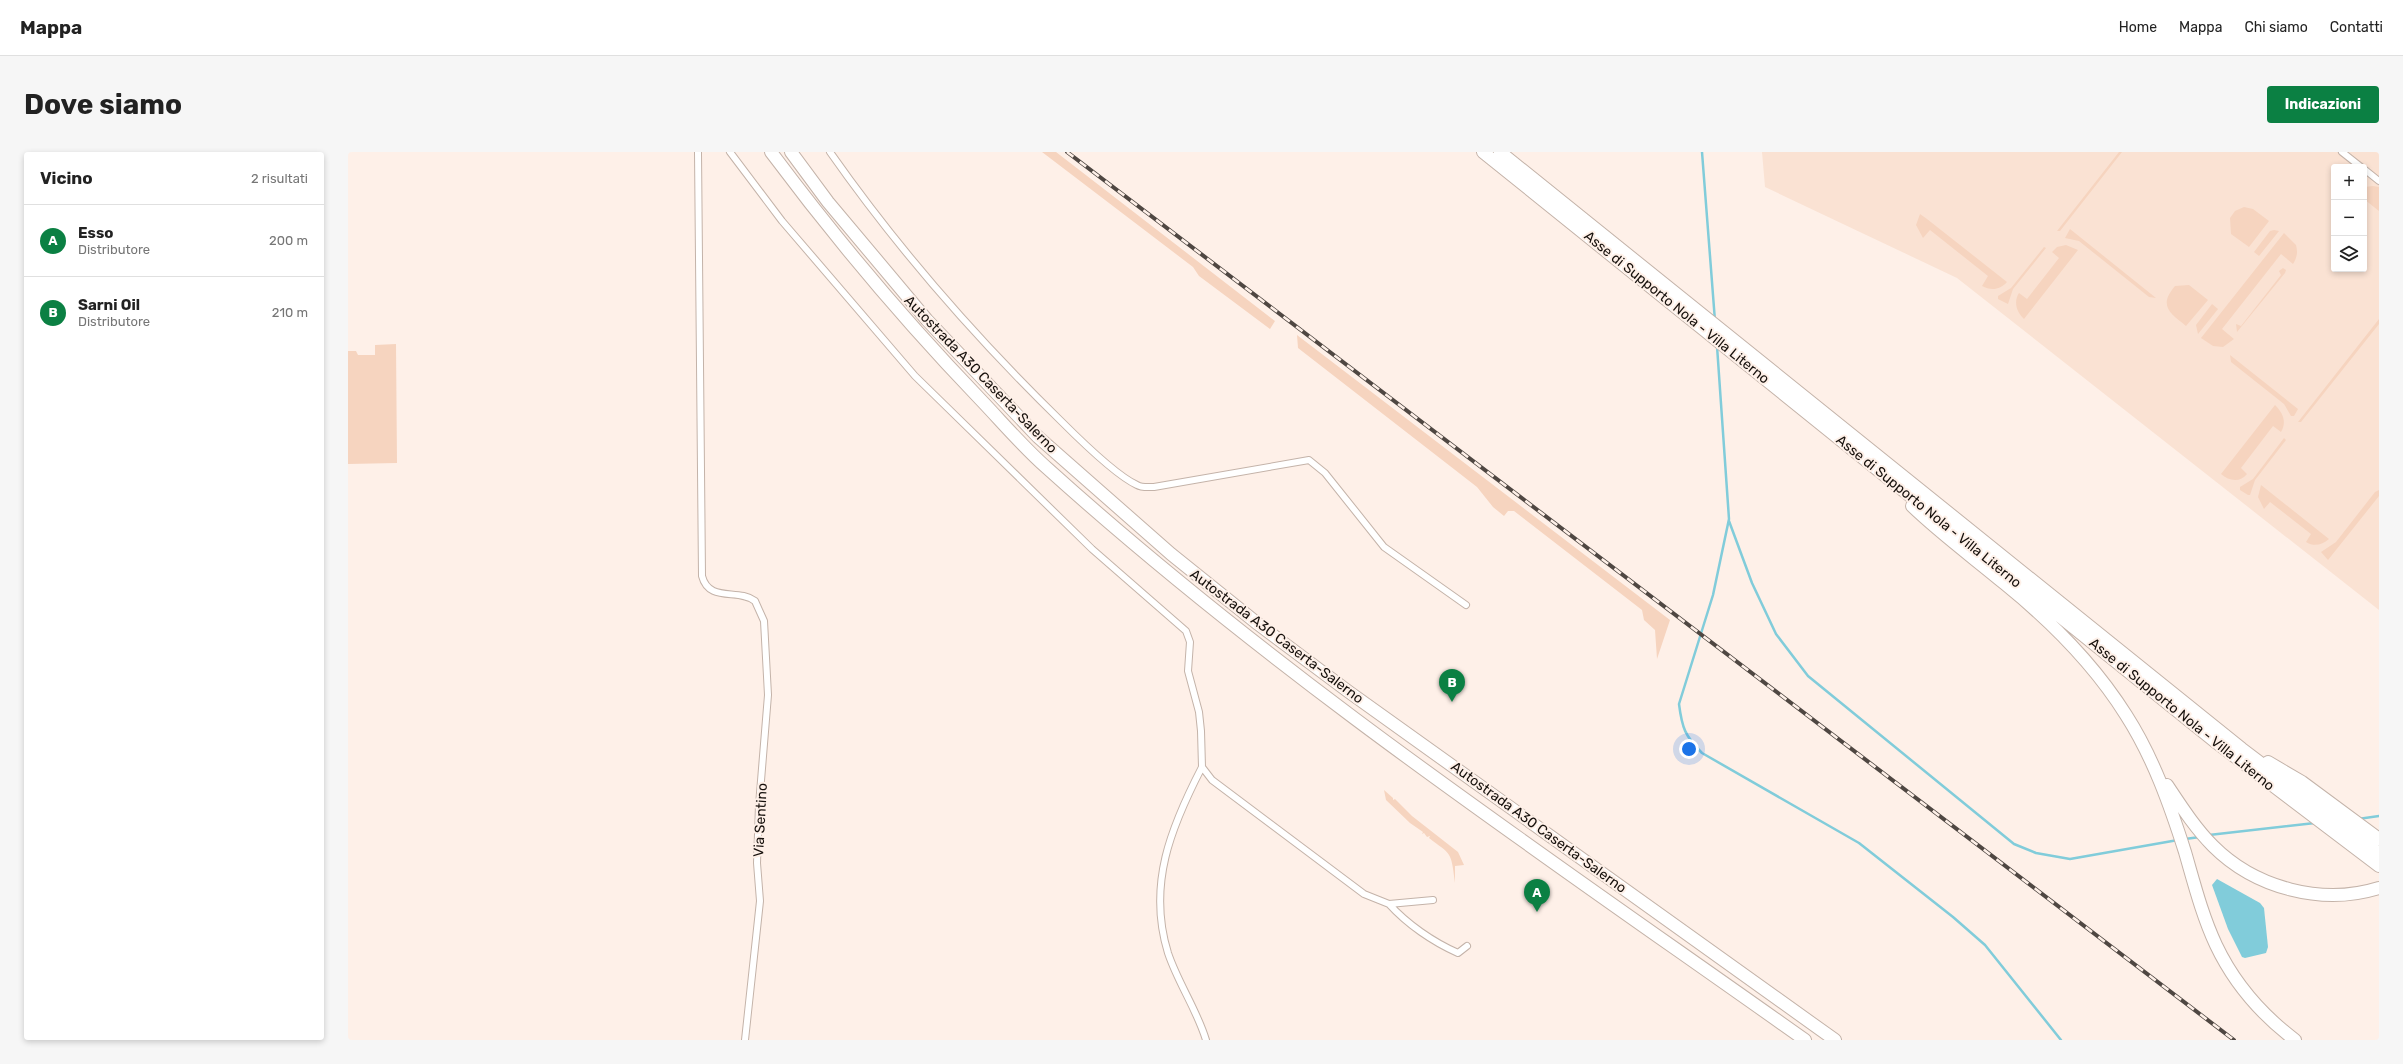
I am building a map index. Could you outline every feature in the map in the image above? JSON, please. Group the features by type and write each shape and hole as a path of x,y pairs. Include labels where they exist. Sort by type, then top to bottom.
{"highway":[{"name":"Autostrada A30 Caserta-Salerno","path":"771,152 815,210 916,332 1044,466 1212,609 1339,708 1805,1040"},
{"name":"Autostrada A30 Caserta-Salerno","path":"791,152 828,202 927,320 1038,437 1171,554 1258,624 1349,692 1835,1040"},
{"name":"Asse di Supporto Nola - Villa Literno","path":"1483,152 2288,799 2379,866"},
{"name":"Asse di Supporto Nola - Villa Literno","path":"1500,152 1676,292 2242,749 2379,853"},
{"path":"1855,451 1924,518 2007,585 2062,635 2106,685 2127,716 2150,759 2192,821 2213,846 2248,872 2280,887 2299,892 2340,895 2379,888"},
{"path":"2242,749 2285,771 2323,797 2379,839"},
{"path":"2150,759 2176,823 2207,924 2226,964 2252,1001 2295,1040"}],"street":[{"name":"Via Sentino","path":"698,152 702,576 707,587 717,593 741,596 755,601 764,621 768,674 767,726 759,805 758,863 760,905 745,1040"},
{"path":"730,152 782,222 914,376 1092,549 1186,632 1190,642 1188,671 1199,712 1202,767 1179,816 1163,860 1160,910 1168,954 1206,1040"},
{"path":"830,152 894,238 955,311 1040,401 1083,443 1130,482 1144,488 1154,487 1309,460 1325,473 1384,547 1466,605"},
{"path":"2342,152 2357,164"},
{"path":"2367,171 2379,181"},
{"path":"1202,767 1212,780 1230,795 1364,894 1389,904 1398,913 1443,946 1458,953 1467,946"},
{"path":"1389,904 1433,900"}],"shaded area":[{"path":"1042,152 1056,152 1275,321 1270,329 1199,276 1193,267"},
{"path":"1762,152 2379,152 2379,610 1957,278 1765,187"},
{"path":"2119,152 2122,152 2060,231 2057,231"},
{"path":"2367,187 2379,187 2379,211 2367,201"},
{"path":"2244,207 2253,209 2269,221 2249,247 2231,234 2230,218 2235,211"},
{"path":"1920,214 2007,282 2001,287 1995,289 1989,289 1982,286 1988,276 1930,230 1923,238 1916,225"},
{"path":"2070,229 2156,298 2149,297 2079,241 2065,238"},
{"path":"2270,231 2279,231 2259,256 2254,252"},
{"path":"2284,233 2296,245 2297,253 2293,264 2281,254 2222,329 2234,339 2223,347 2213,346 2201,338"},
{"path":"2066,245 2078,250 2024,319 2019,314 2016,304 2017,296 2019,293 2027,299 2059,258 2052,252 2057,247"},
{"path":"2044,247 2046,248 2013,289 2008,304 1998,299 1998,296 2011,288"},
{"path":"2283,268 2286,270 2285,273 2237,332 2236,324 2241,326 2281,275 2279,271"},
{"path":"2189,285 2208,300 2186,326 2168,309 2167,299 2175,286"},
{"path":"2212,304 2218,309 2198,334 2196,325"},
{"path":"2379,319 2379,324 2301,422 2298,422"},
{"path":"1297,335 1670,620 1657,659 1655,630 1644,620 1642,610 1514,511 1508,511 1504,516 1493,507 1477,487 1298,348"},
{"path":"396,344 397,463 348,464 348,351 356,351 358,355 375,355 375,345"},
{"path":"2230,355 2298,409 2294,416 2291,416 2284,404 2231,362"},
{"path":"2275,405 2280,411 2284,421 2281,432 2273,426 2241,468 2247,474 2244,477 2234,480 2221,474"},
{"path":"2284,438 2286,440 2255,480 2250,495 2240,490 2240,487 2253,479"},
{"path":"2261,485 2329,539 2318,545 2309,544 2306,542 2311,534 2270,502 2264,509 2258,497"},
{"path":"2379,490 2379,496 2328,560 2321,552 2336,542 2375,492"},
{"path":"1384,790 1393,798 1393,800 1395,799 1412,816 1458,852 1464,865 1455,866 1455,883 1449,854 1429,838 1430,836 1427,837 1424,833 1422,834 1423,832 1410,823 1386,800"}],"water":[{"path":"2217,879 2260,903 2264,908 2268,947 2266,953 2245,958 2242,957 2228,929 2212,885"}],"waterway":[{"path":"1702,152 1715,321"},
{"path":"1717,346 1729,519 1713,595 1679,704 1681,719 1685,731 1702,753 1859,843 1953,917 1985,945 2061,1040"},
{"path":"1729,521 1752,583 1776,634 1808,676 2014,844 2036,853 2070,859 2178,840"},
{"path":"2358,819 2379,816"},
{"path":"2209,835 2315,823"},
{"path":"2185,839 2200,837"}],"railway":[{"path":"1067,152 2234,1040"}],"place":[{"name":"Sarni Oil","path":"1452,702"},
{"name":"Esso","path":"1537,912"}]}
